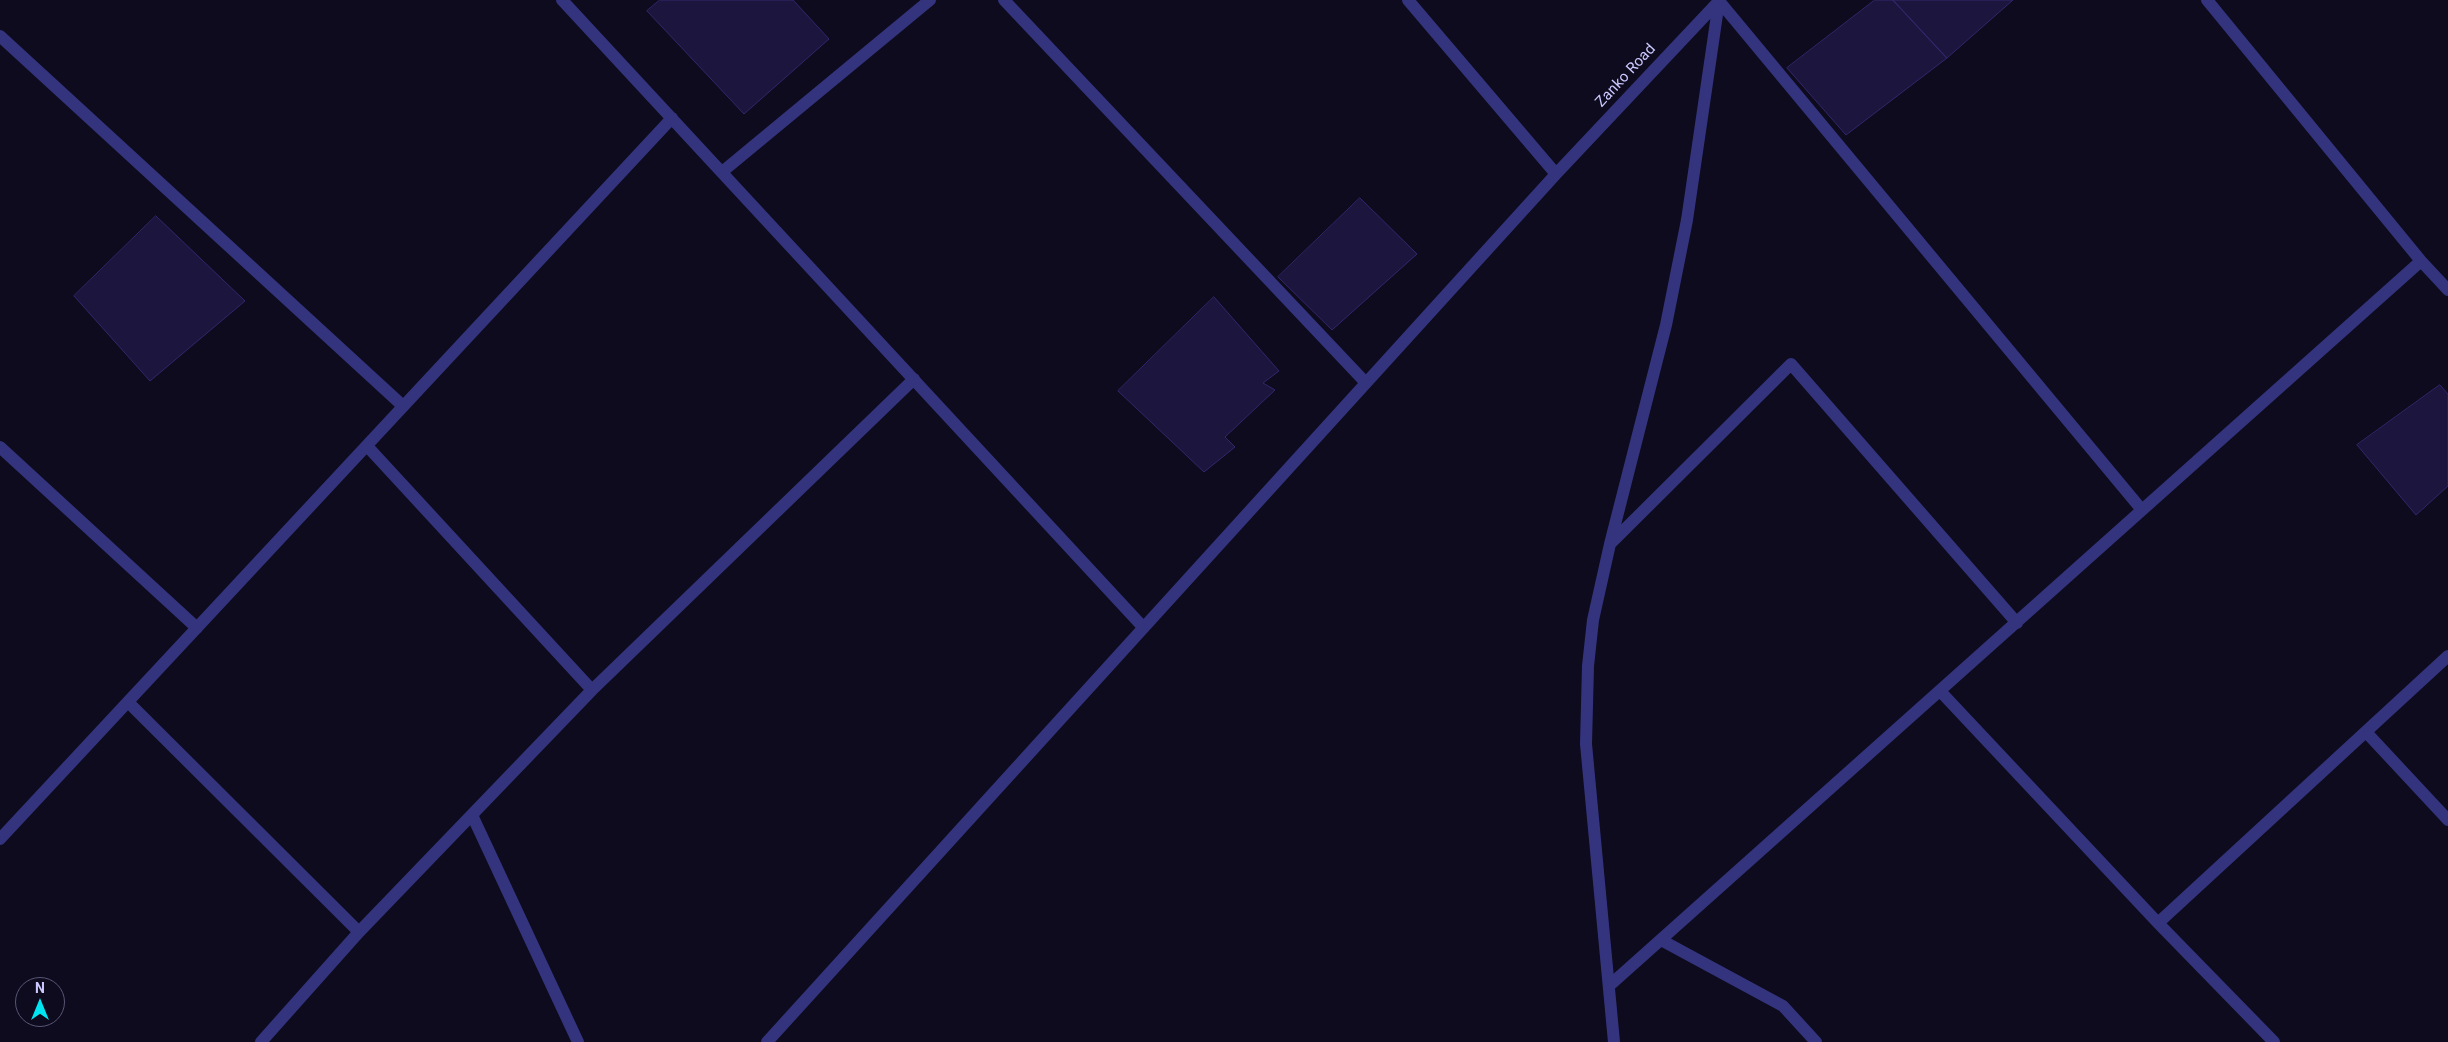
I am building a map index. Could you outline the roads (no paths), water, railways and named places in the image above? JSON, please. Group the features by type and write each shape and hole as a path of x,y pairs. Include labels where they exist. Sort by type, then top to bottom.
{"street":[{"path":"562,0 1143,627"},
{"path":"722,172 930,0"},
{"path":"1004,0 1366,383"},
{"path":"1408,0 1556,174"},
{"path":"1720,0 2142,510"},
{"path":"1614,1042 1586,744 1586,700 1593,620 1610,544 1666,325 1688,220 1720,0"},
{"name":"Zanko Road","path":"767,1042 1556,174 1720,0"},
{"path":"2207,0 2421,261 2448,290"},
{"path":"0,36 403,406"},
{"path":"0,839 672,118"},
{"path":"1610,985 2421,261"},
{"path":"1610,544 1791,364 2016,623"},
{"path":"261,1042 359,932 592,690 914,379"},
{"path":"367,446 592,690"},
{"path":"0,447 197,628"},
{"path":"2158,923 2448,656"},
{"path":"1940,691 2158,923 2274,1042"},
{"path":"128,702 359,932"},
{"path":"2366,732 2448,820"},
{"path":"472,815 578,1042"},
{"path":"1661,940 1783,1006 1816,1042"}]}
